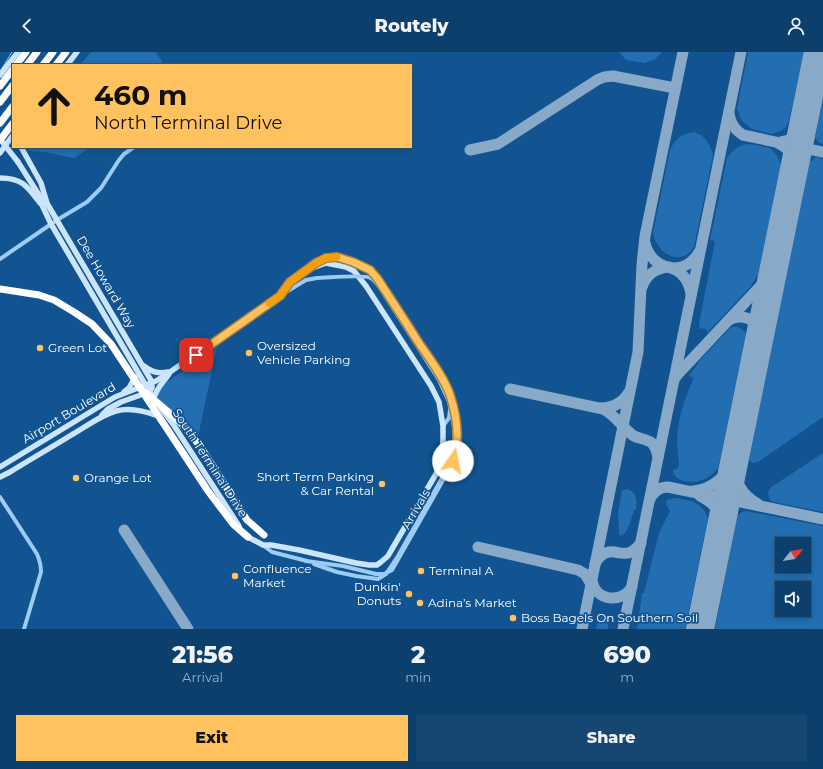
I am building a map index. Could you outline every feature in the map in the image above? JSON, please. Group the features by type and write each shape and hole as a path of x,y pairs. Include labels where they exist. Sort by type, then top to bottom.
{"highway":[{"path":"17,64 26,52"},
{"path":"29,64 37,52"},
{"path":"44,64 53,52"},
{"path":"57,64 66,52"},
{"path":"0,86 12,70"},
{"path":"0,102 12,86"},
{"path":"0,123 12,107"},
{"path":"0,140 12,124"},
{"path":"0,289 39,295 59,303 85,319 102,334 111,344 208,491 233,524 248,537"},
{"path":"137,384 181,423 200,446 247,520 264,535"}],"main road":[{"path":"0,75 18,52"},
{"path":"68,64 77,52"},
{"path":"0,152 12,136"},
{"name":"Dee Howard Way","path":"0,140 18,162 45,205 57,220 152,382"},
{"path":"22,148 41,183 45,205"},
{"path":"0,178 15,179 24,184 45,205"},
{"name":"Dee Howard Way","path":"45,205 51,224 145,385"},
{"path":"154,399 157,390 170,372 280,296 290,282 307,270 326,263 346,267 354,271 366,286 431,386 439,402 443,426 443,441 437,470 388,556 377,564 369,565 356,563 299,550 263,545"},
{"path":"114,331 122,338 132,354 135,354"},
{"path":"141,364 150,371 162,373 170,372"},
{"path":"121,395 129,388 135,375 134,367"},
{"name":"Airport Boulevard","path":"0,467 115,397 152,382 170,372"},
{"path":"99,418 108,409 121,402 149,392 152,388 152,382"},
{"name":"South Terminal Drive","path":"145,385 236,522 248,537 263,545"},
{"name":"Airport Boulevard","path":"0,477 99,418 116,411 128,409 150,412 172,424"}],"street":[{"path":"0,259 57,220 87,202 98,192 124,154 133,148"},
{"name":"Arrivals","path":"306,561 343,566 376,574 384,574 392,570 441,486 453,461 457,442 455,414 450,394 440,375 377,278 370,270 353,262 337,257 326,258 307,270"},
{"path":"263,545 272,552 306,561 337,572 378,579 386,574 398,556 446,471 452,454 454,441 454,426 449,402 439,380 380,288 371,278 316,278 306,280 280,296"},
{"path":"92,293 97,290"},
{"path":"443,426 449,418 450,394"},
{"path":"0,497 37,554 41,567 41,572 24,629"}],"shaded area":[{"path":"91,52 156,52 163,64 81,64"},
{"path":"619,52 662,52 654,60 644,63 626,60"},
{"path":"748,52 804,52 789,121 786,127 781,131 772,134 752,129 743,122 740,117 737,108"},
{"path":"823,99 823,144 819,143 815,138"},
{"path":"694,132 701,135 706,140 713,155 694,247 688,254 682,257 676,257 671,256 661,249 657,244 653,233 670,150 679,138 685,134"},
{"path":"749,144 770,148 776,154 781,164 758,276 750,287 708,332 704,328 700,329 699,324 715,241 710,240 727,158 736,148"},
{"path":"28,148 89,148 74,158 45,152 30,151"},
{"path":"816,157 823,159 823,417 758,462 753,463 749,459 810,161"},
{"path":"731,327 740,328 746,334 718,469 702,480 694,482 684,481 676,477 673,470 678,468 679,465 677,438 680,416 694,378 689,376 701,359"},
{"path":"217,347 196,446 178,426 158,399 159,388"},
{"path":"823,453 823,512 770,500 768,493 770,488"},
{"path":"627,489 635,494 636,510 634,510 626,532 621,536 619,534 618,513 622,490"},
{"path":"674,498 690,501 699,505 706,513 708,519 685,629 637,629 642,593 644,593 659,533 670,511 666,504 667,500"},
{"path":"746,511 823,526 823,629 715,629 737,516"},
{"path":"603,614 606,614 608,617 608,629 596,629 597,625"}],"waterway":[{"path":"1,70 12,52"}],"taxiway":[{"path":"582,629 638,352 642,265 645,236 683,52"},
{"path":"623,629 741,52"},
{"path":"470,150 498,144 597,80 604,77 613,76 675,88"},
{"path":"729,113 733,126 743,135 823,152"},
{"path":"781,142 790,140 796,136 804,123"},
{"path":"778,143 787,149 791,155 794,172"},
{"path":"645,243 648,252 654,259 661,265 669,267 677,268 686,265 693,260 699,252"},
{"path":"675,378 769,277 774,265"},
{"path":"642,287 646,279 652,273 669,267"},
{"path":"671,268 679,272 685,278 689,285 691,294"},
{"path":"729,320 742,317 754,323 758,331 758,347"},
{"path":"510,389 603,409 612,415 634,436 652,443 658,457"},
{"path":"600,408 609,407 621,402 629,392"},
{"path":"693,491 707,488 713,484 723,476 735,458"},
{"path":"735,460 739,486 747,496 758,504"},
{"path":"650,499 658,490 668,487 823,519"},
{"path":"700,496 714,506 719,512 722,520"},
{"path":"124,530 188,629"},
{"path":"595,564 599,558 606,553 630,552 635,550 641,543"},
{"path":"478,547 578,570 585,574 593,587"},
{"path":"592,581 594,588 598,593 609,598 622,596 632,587"}],"runway":[{"path":"700,629 818,52"}],"slow traffic":[{"path":"269,303 280,296 290,282 316,263 326,258 337,257"}],"place":[{"name":"Green Lot","path":"40,348"},
{"name":"Oversized Vehicle Parking","path":"249,353"},
{"name":"Orange Lot","path":"76,478"},
{"name":"Short Term Parking & Car Rental","path":"382,484"},
{"name":"Terminal A","path":"421,571"},
{"name":"Confluence Market","path":"235,576"},
{"name":"Dunkin' Donuts","path":"409,594"},
{"name":"Adina’s Market","path":"420,603"},
{"name":"Boss Bagels On Southern Soil","path":"513,618"}],"route":[{"path":"196,355 280,296 290,282 316,263 326,258 337,257 353,262 370,270 377,278 440,375 450,394 457,428 457,442 453,461"}]}
